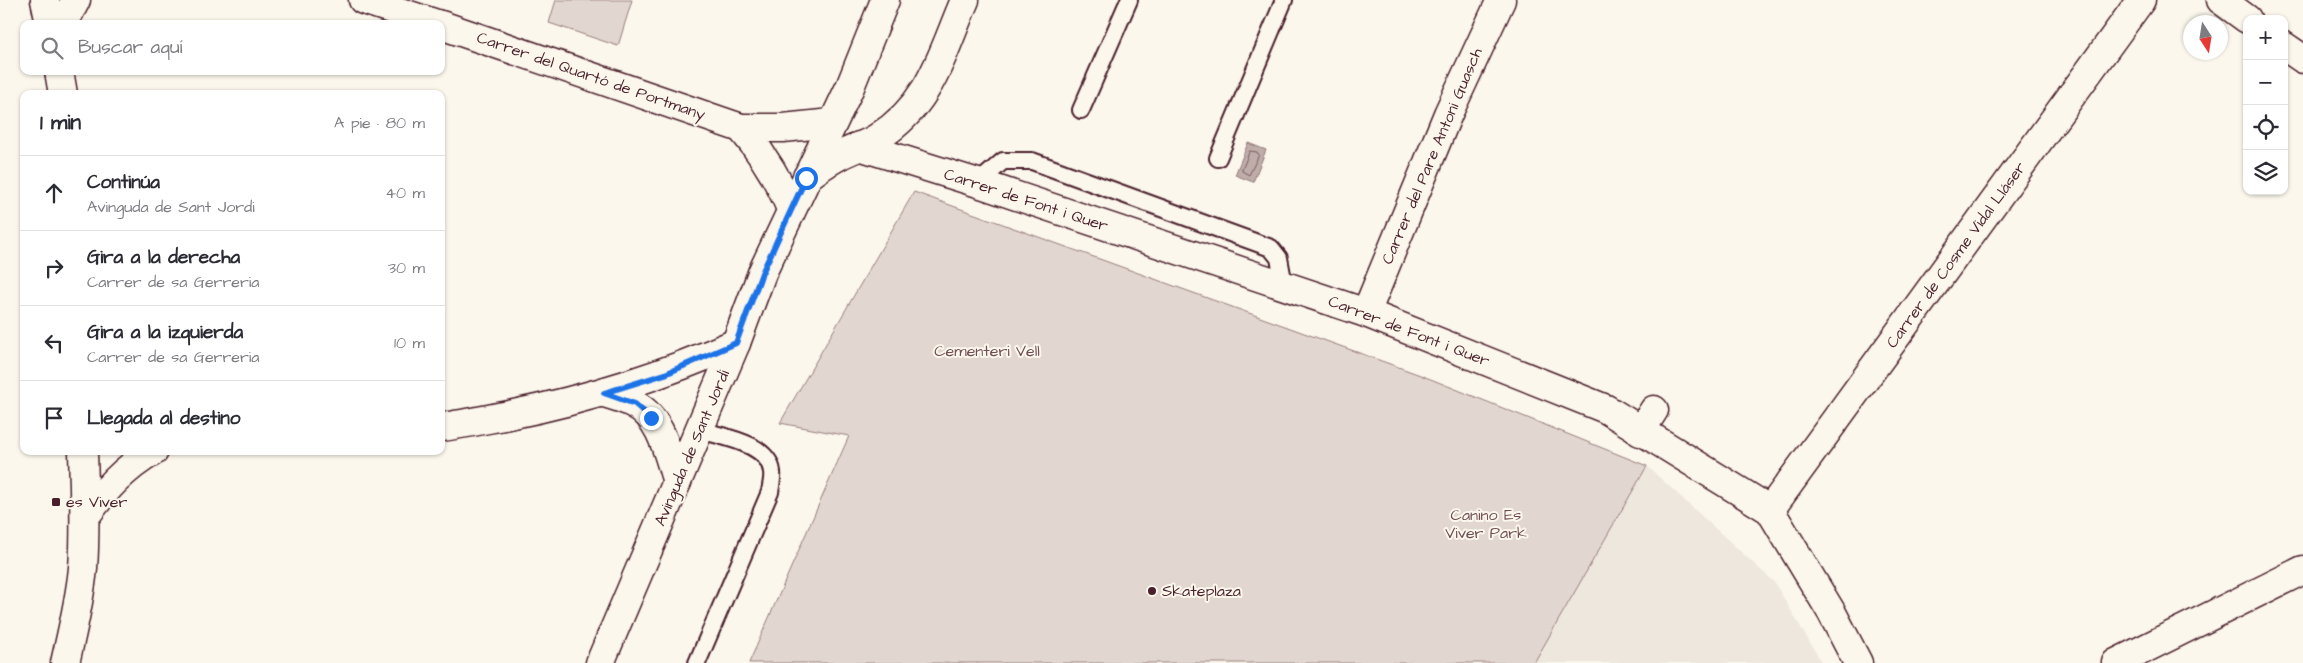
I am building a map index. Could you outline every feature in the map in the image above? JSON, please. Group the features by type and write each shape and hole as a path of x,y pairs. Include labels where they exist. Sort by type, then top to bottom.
{"street":[{"path":"45,0 49,20"},
{"path":"65,20 76,0"},
{"path":"363,0 392,4 428,20"},
{"name":"Avinguda de Sant Jordi","path":"600,663 700,430 736,343 762,273 850,87 885,0"},
{"name":"Avinguda de Sant Jordi","path":"806,178 835,158 876,139 898,123 916,106 928,87 965,0"},
{"name":"Carrer del Pare Antoni Guasch","path":"1366,313 1448,114 1501,0"},
{"name":"Carrer de Cosme Vidal Lláser","path":"1770,510 2141,0"},
{"path":"2222,0 2243,16"},
{"name":"Carrer del Quartó de Portmany","path":"445,26 741,128 783,128 832,123"},
{"path":"2288,49 2303,59"},
{"path":"60,75 62,90"},
{"name":"Avinguda de Sant Jordi","path":"850,87 851,118 859,146"},
{"path":"741,128 763,154 779,181 791,209"},
{"name":"Carrer de Font i Quer","path":"859,146 978,183 1366,313 1606,409 1647,421 1770,510 1832,613 1858,663"},
{"path":"445,425 547,407 604,393 665,374 736,343"},
{"path":"604,393 635,404 651,418 663,439 677,482"},
{"path":"64,663 75,620 83,569 85,517 83,455"},
{"path":"85,517 117,478 148,455"},
{"path":"2116,663 2303,570"}],"lane":[{"path":"1081,110 1129,0"},
{"path":"1218,158 1284,0"},
{"path":"978,183 1003,161 1032,161 1271,248 1279,258 1284,285"},
{"path":"697,663 770,492 772,470 763,453 744,444 700,430"}],"shaded area":[{"path":"1647,466 1774,582 1822,663 1531,663 1535,661"}],"green space":[{"path":"556,0 632,0 618,46 549,23"},
{"path":"914,192 1423,376 1647,466 1535,661 1531,663 749,663 849,436 780,423"}],"water":[{"path":"1248,143 1266,150 1253,182 1235,175"}],"place":[{"name":"es Viver","path":"56,502"},
{"name":"Skateplaza","path":"1152,591"}],"route":[{"path":"651,418 635,404 604,393 665,374 736,343 762,273 806,178"}],"park label":[{"name":"Cementeri Vell","path":"987,351"},
{"name":"Canino Es Viver Park","path":"1486,524"}]}
